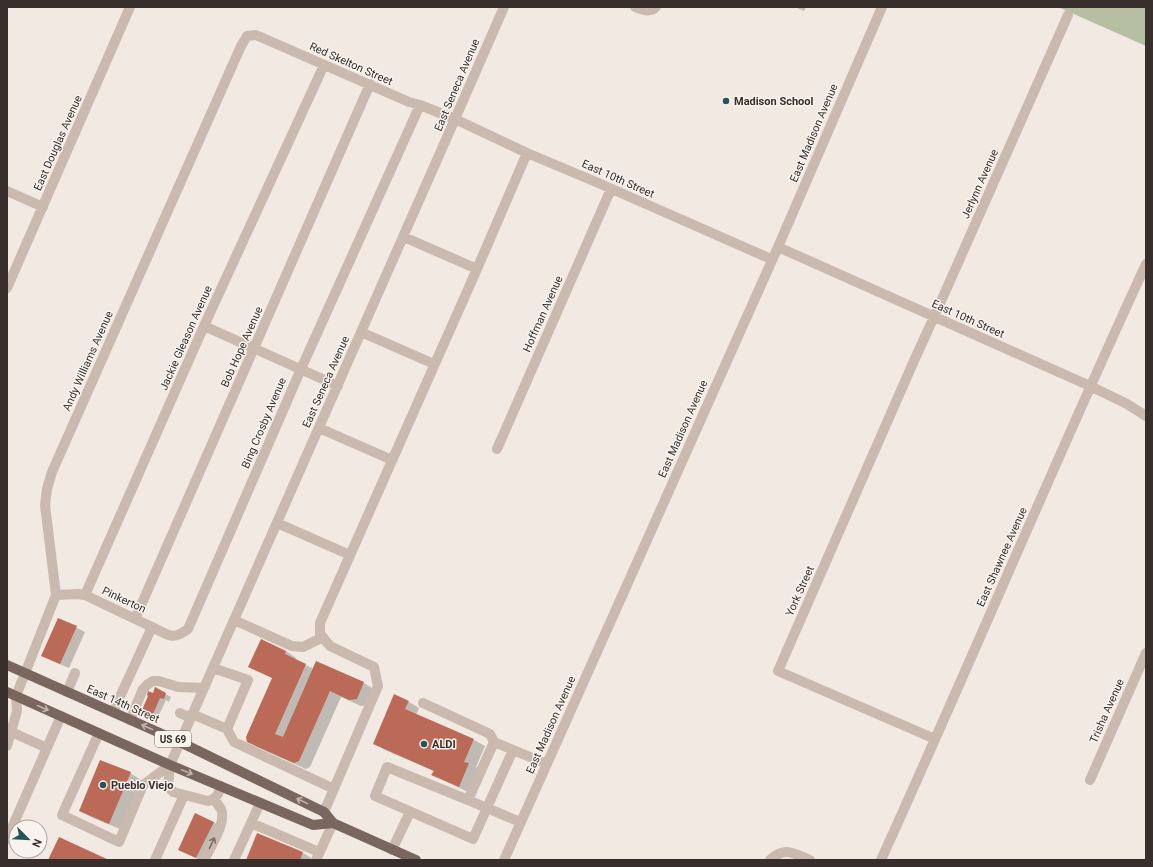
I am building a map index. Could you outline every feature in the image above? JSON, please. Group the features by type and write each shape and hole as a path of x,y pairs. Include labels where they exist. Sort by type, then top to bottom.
{"main road":[{"name":"East 14th Street","path":"7,665 180,742 324,812 333,823 416,860"},
{"name":"US 69","path":"12,694 170,765 313,825 333,823"}],"street":[{"name":"East Douglas Avenue","path":"7,288 130,7"},
{"name":"East Seneca Avenue","path":"170,765 456,119 504,7"},
{"path":"639,9 654,9 656,7"},
{"name":"East Madison Avenue","path":"504,860 778,247 882,7"},
{"name":"Jerlynn Avenue","path":"913,363 1068,15"},
{"name":"Red Skelton Street","path":"241,46 247,36 256,35 409,102 456,119"},
{"name":"Andy Williams Avenue","path":"12,694 26,673 56,595 45,505 47,489 52,472 241,46"},
{"name":"Jackie Gleason Avenue","path":"85,595 204,326 324,65"},
{"name":"Bob Hope Avenue","path":"135,619 370,84"},
{"name":"Bing Crosby Avenue","path":"152,627 171,636 178,636 188,629 301,370 420,105"},
{"name":"East 10th Street","path":"456,119 527,153 772,260"},
{"path":"324,812 378,686 374,667 330,646 320,634 320,623 527,153"},
{"name":"Hoffman Avenue","path":"497,449 611,189"},
{"path":"7,191 43,207"},
{"path":"404,237 477,269"},
{"name":"East 10th Street","path":"778,247 1090,386 1127,404 1146,416"},
{"name":"East Shawnee Avenue","path":"881,860 1090,386 1146,264"},
{"path":"204,326 338,386"},
{"path":"361,332 434,364"},
{"name":"York Street","path":"913,363 778,671 935,740"},
{"path":"319,428 392,460"},
{"path":"277,523 350,555"},
{"path":"56,595 85,595"},
{"name":"Pinkerton","path":"85,595 152,627"},
{"path":"234,620 292,646 303,647 323,637"},
{"path":"113,712 152,627"},
{"name":"Trisha Avenue","path":"1090,780 1146,653"},
{"path":"213,668 248,680 227,729"},
{"path":"67,692 75,673"},
{"path":"130,720 144,689 153,681 159,681 178,687 182,691 204,688"},
{"path":"7,746 9,731 17,711 12,694"},
{"path":"423,703 490,734 494,742 546,764"},
{"path":"180,713 227,729 234,742 334,789"},
{"path":"7,839 61,716"},
{"path":"9,731 47,748"},
{"path":"99,734 62,815 119,842 143,785 170,765"},
{"path":"468,800 494,742"},
{"path":"513,750 487,808 473,839 375,796 387,767 468,800 487,808 520,822"},
{"path":"170,765 168,786 173,792 208,801 214,799 221,786"},
{"path":"155,859 184,795"},
{"path":"204,860 220,827 222,817 221,810 214,799"},
{"path":"234,860 260,802"},
{"path":"392,850 410,812"},
{"path":"251,823 318,856 333,823"},
{"path":"770,860 777,853 789,851 810,860"}],"green space":[{"path":"1058,7 1146,7 1146,46"}],"building":[{"path":"58,618 77,626 60,664 41,656"},
{"path":"261,639 286,651 285,654 306,664 275,734 283,737 316,661 364,682 357,699 349,700 330,691 299,761 294,763 247,742 246,737 272,678 248,667"},
{"path":"155,687 166,693 164,699 160,698 153,714 142,710 148,696 148,691 153,693"},
{"path":"394,694 409,701 405,709 474,739 464,762 469,763 459,787 431,775 434,771 373,744"},
{"path":"100,760 131,772 109,824 79,811"},
{"path":"195,813 214,822 196,858 178,850"},
{"path":"257,833 303,852 300,860 246,860"},
{"path":"59,837 109,860 48,860"}],"place":[{"name":"Madison School","path":"726,101"},
{"name":"ALDI","path":"424,744"},
{"name":"Pueblo Viejo","path":"103,785"}]}
